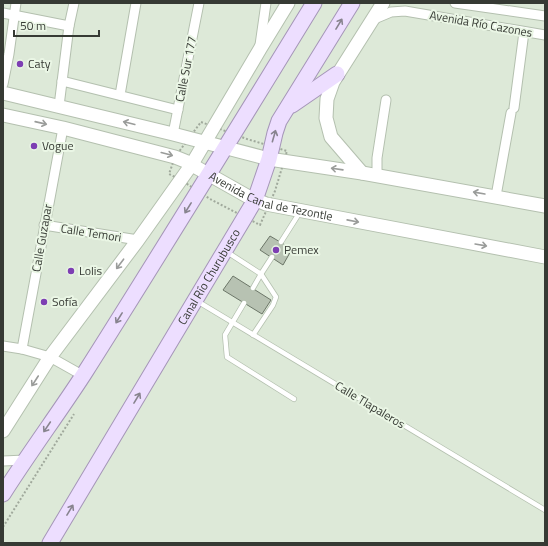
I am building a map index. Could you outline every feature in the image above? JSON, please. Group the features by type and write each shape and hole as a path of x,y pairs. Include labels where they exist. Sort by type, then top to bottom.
{"main road":[{"path":"3,431 50,357 138,240 192,164 288,3"},
{"path":"3,494 82,375 225,148 314,3"},
{"name":"Canal Río Churubusco","path":"50,543 255,200 275,133 286,109 352,3"},
{"path":"362,173 331,137 326,118 327,99 337,74 382,3"},
{"path":"286,109 337,74"},
{"path":"3,93 225,148 270,153 285,161 377,175 545,206"},
{"name":"Avenida Canal de Tezontle","path":"3,115 63,128 175,157 192,164 208,175 255,200 270,205 545,257"}],"street":[{"path":"3,84 6,53 15,16 16,3"},
{"path":"58,106 69,26 74,3"},
{"path":"120,95 136,3"},
{"name":"Calle Sur 177","path":"173,134 199,3"},
{"path":"260,49 266,3"},
{"name":"Avenida Río Cazones","path":"455,3 545,16"},
{"name":"Avenida Río Cazones","path":"372,20 391,12 405,11 545,35"},
{"path":"3,13 69,26"},
{"path":"496,196 512,111 524,32"},
{"path":"62,81 178,110"},
{"path":"377,175 377,158 386,100"},
{"name":"Calle Guzapar","path":"22,349 63,128"},
{"name":"Calle Temori","path":"44,225 138,240"},
{"path":"3,346 22,349 50,357 82,375"},
{"path":"3,461 25,460"}],"lane":[{"path":"281,242 300,211"},
{"path":"225,251 261,274 276,297 273,305 253,335"},
{"path":"253,288 272,257"},
{"name":"Calle Tlapaleros","path":"196,300 545,510"},
{"path":"244,302 225,335 226,357 294,398"}],"path":[{"path":"201,122 214,126 270,153 287,151 270,205 260,225 210,199 169,174 175,157 201,122"}],"building":[{"name":"Pemex","path":"270,236 292,249 283,265 260,250"},
{"path":"233,276 271,300 262,314 223,290"}],"place":[{"name":"Caty","path":"20,64"},
{"name":"Vogue","path":"34,146"},
{"name":"Pemex","path":"276,250"},
{"name":"Lolis","path":"71,271"},
{"name":"Sofía","path":"44,302"}]}
